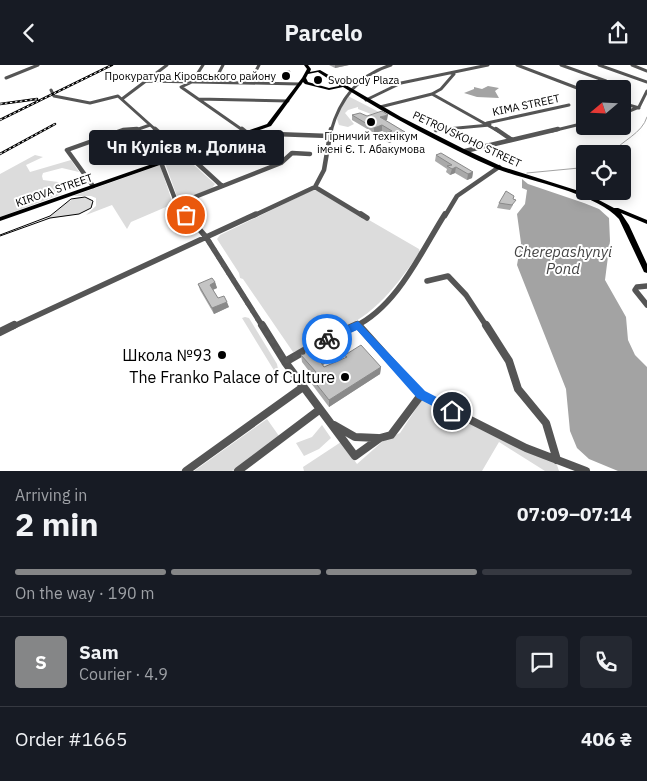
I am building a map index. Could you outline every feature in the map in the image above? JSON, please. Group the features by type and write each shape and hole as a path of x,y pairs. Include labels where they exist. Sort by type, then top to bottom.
{"main road":[{"path":"306,65 309,69 308,73 319,71"},
{"path":"306,65 319,71 348,91"},
{"name":"KIROVA STREET","path":"0,219 271,124 308,73"},
{"path":"304,78 306,83 329,89 340,88 340,84"},
{"path":"298,86 314,86"},
{"name":"PETROVSKOHO STREET","path":"329,89 348,91 499,167 600,203 617,212 622,218 647,270"},
{"path":"600,203 647,222"}],"street":[{"path":"6,78 38,65"},
{"path":"122,99 167,65"},
{"path":"203,65 192,81 181,87 247,133 329,136"},
{"path":"214,82 223,65"},
{"path":"250,82 259,65"},
{"path":"0,333 315,187 321,179 329,136 348,91 378,69 391,65"},
{"path":"423,78 448,75 488,65"},
{"path":"518,65 576,88"},
{"path":"561,65 603,80"},
{"path":"599,65 647,82"},
{"path":"632,65 647,71"},
{"path":"364,99 400,83 448,75"},
{"path":"380,107 432,94 444,85 448,75"},
{"path":"430,77 444,85"},
{"path":"146,81 250,82 298,86"},
{"path":"52,91 54,96 90,103 114,96 122,99 222,186"},
{"path":"631,113 644,103 647,91"},
{"name":"KIMA STREET","path":"432,94 489,124 512,140"},
{"path":"197,99 288,101"},
{"name":"KIMA STREET","path":"489,124 568,105"},
{"path":"631,106 639,108"},
{"path":"436,130 489,124"},
{"path":"94,186 67,149 123,130 132,131 150,125"},
{"path":"465,151 576,125"},
{"path":"132,131 162,163 177,204 206,237 285,362 355,456 380,438"},
{"path":"275,134 274,152 284,160"},
{"path":"177,204 250,177 284,160 292,153 310,154"},
{"path":"285,362 318,343 358,325 379,309 400,287 457,196 499,167"},
{"path":"315,187 367,218"},
{"path":"427,281 448,276 466,295 509,361 518,389 546,423 556,460"},
{"path":"647,285 637,287 635,290 647,305"},
{"path":"358,325 421,395 526,448 586,471"},
{"path":"186,471 303,387"},
{"path":"328,421 351,437 368,440 391,435 421,395"},
{"path":"238,471 319,410"}],"shaded area":[{"path":"346,95 379,112 371,114 358,109 358,107 348,110 345,113 354,124 348,127 339,125 337,119"},
{"path":"35,155 43,157 26,165 30,172 71,160 79,172 62,168 43,173 43,180 58,182 62,187 62,194 0,217 0,174"},
{"path":"185,157 215,184 212,188 179,202 165,163"},
{"path":"160,165 173,204 131,222 127,229 112,205 86,215 96,206 96,198 91,196 73,196"},
{"path":"313,190 319,191 419,249 420,252 389,292 368,312 342,330 293,352 243,279 240,278 239,273 217,239 220,235"},
{"path":"82,197 90,199 93,204 89,209 79,214 46,219 71,200"},
{"path":"242,318 249,318 277,364 278,369 275,372"},
{"path":"423,398 556,462 559,471 545,471 499,442 482,471 304,471 303,467 341,442 357,464 383,441 400,433"},
{"path":"267,419 279,436 232,471 194,471"},
{"path":"322,425 331,438 319,449 304,456 296,443 312,437"}],"water":[{"path":"488,86 499,88 495,91 499,98 477,97 464,93 474,89 474,87 482,89"},
{"name":"Cherepashynyi Pond","path":"522,179 528,184 599,209 609,218 610,241 605,280 626,317 628,340 635,355 647,367 647,471 618,471 589,459 577,448 570,431 566,389 517,265 521,243 517,214 525,204 527,190 522,188"}],"building":[{"path":"285,71 290,71 288,75 281,77"},
{"path":"382,111 388,115 380,117 405,132 390,138 384,134 392,131 382,125 374,128 352,115 360,113 367,116"},
{"path":"204,131 198,140 181,139 185,132"},
{"path":"441,153 473,172 468,174 456,167 452,169 447,166 452,165 436,155"},
{"path":"506,191 514,196 513,199 516,200 512,205 499,203"},
{"path":"212,278 215,282 210,285 218,298 224,296 227,302 212,308 198,284"},
{"name":"The Franko Palace of Culture","path":"331,338 341,347 319,360 324,367 347,357 345,355 361,345 381,367 329,400 310,376 316,372 301,355 319,342 320,344"}],"waterway":[{"path":"621,145 641,128 647,117"},
{"path":"527,173 576,168"}],"tram line":[{"path":"0,235 50,216 71,199 85,197 93,201 91,208 79,214 50,218 0,236"}],"railway":[{"path":"0,120 112,65"},
{"path":"0,104 37,99"},
{"path":"0,154 55,124"}],"way so far":[{"path":"186,215 206,237 285,362 327,339"}],"place":[{"name":"Прокуратура Кіровського району","path":"286,76"},
{"name":"Svobody Plaza","path":"318,80"},
{"name":"Гірничий технікум імені Є. Т. Абакумова","path":"371,122"},
{"name":"Чп Кулієв м. Долина","path":"186,215"},
{"name":"Школа №93","path":"222,355"},
{"name":"The Franko Palace of Culture","path":"345,377"}],"route":[{"path":"327,339 358,325 421,395 452,411"}]}
